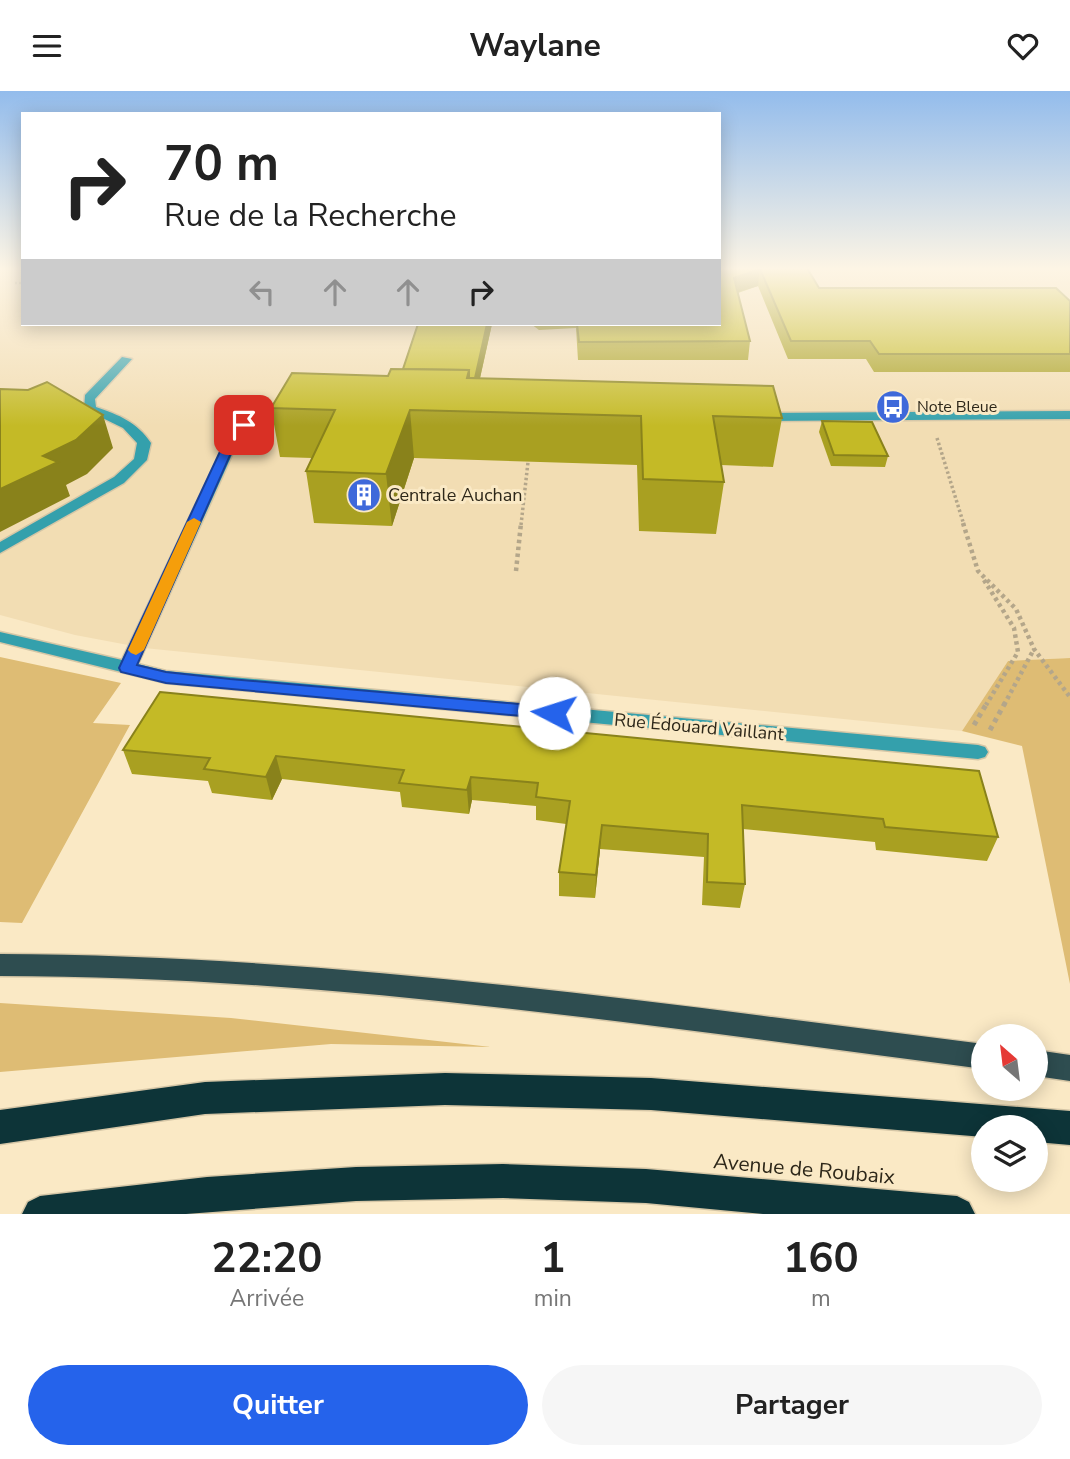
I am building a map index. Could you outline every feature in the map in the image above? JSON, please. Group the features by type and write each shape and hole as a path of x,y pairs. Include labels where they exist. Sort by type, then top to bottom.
{"highway":[{"path":"0,1127 205,1098 445,1089 651,1094 1070,1129"},
{"name":"Avenue de Roubaix","path":"40,1214 207,1194 356,1184 503,1181 646,1187 957,1214"}],"main road":[{"path":"0,965 49,964 219,972 379,983 971,1055"},
{"path":"1048,1065 1070,1068"}],"street":[{"path":"0,548 119,480 140,460 144,443 138,431 126,423 90,409 88,404 89,398 126,359"},
{"path":"127,668 234,436 244,425 268,412 310,407"},
{"path":"741,417 1070,415"},
{"name":"Rue Édouard Vaillant","path":"0,637 166,677 969,751"}],"path":[{"path":"931,417 978,571 1014,628 1018,652 969,751"},
{"path":"516,571 528,462"},
{"path":"978,571 1016,609 1034,649 1070,697"},
{"path":"969,751 1034,649"}],"shaded area":[{"path":"0,320 21,320 21,326 721,326 721,320 1070,320 1070,658 1008,661 962,731 144,648 75,635 0,615"},
{"path":"0,657 121,683 93,723 130,725 22,923 0,922"},
{"path":"1070,658 1070,984 1022,746 962,731 1008,661"},
{"path":"0,1003 231,1018 491,1047 331,1044 0,1072"}],"building":[{"path":"721,320 745,320 750,341 579,342 577,326 721,326"},
{"path":"782,320 1070,320 1070,354 879,354 870,341 791,341"},
{"path":"417,326 487,326 475,378 469,378 469,370 403,369"},
{"path":"391,369 469,370 467,378 773,386 782,418 713,416 724,482 643,479 641,416 410,410 386,474 306,471 335,410 271,408 292,373 388,376"},
{"path":"47,382 103,415 76,440 43,456 58,462 0,489 0,389 28,390"},
{"path":"822,421 872,422 888,456 834,455"},
{"path":"160,692 979,771 998,837 885,827 883,819 742,805 745,884 707,882 708,834 602,825 596,875 559,872 570,801 536,797 538,783 471,777 467,790 399,783 404,770 276,756 266,777 204,769 210,758 123,750"}],"slow traffic":[{"path":"136,650 194,522"}],"place":[{"name":"Note Bleue","path":"893,407"},
{"name":"Centrale Auchan","path":"364,495"}],"route":[{"path":"244,425 230,443 127,668 166,677 230,684 554,713"}]}
